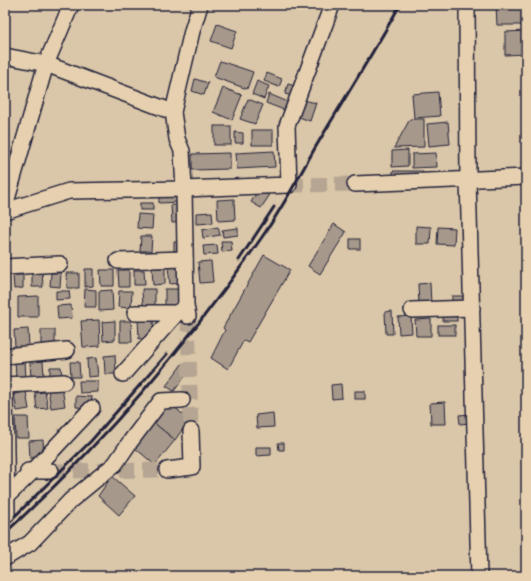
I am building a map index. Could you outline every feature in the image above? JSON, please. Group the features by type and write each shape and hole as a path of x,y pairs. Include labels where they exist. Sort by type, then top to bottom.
{"street":[{"path":"5,206 46,64 71,5"},
{"path":"123,374 184,312 186,259 182,151 177,139 173,112 192,31 200,5"},
{"path":"5,211 69,191 184,189 289,184 287,126 332,5"},
{"path":"467,5 468,179 480,576"},
{"path":"5,56 46,64 173,112"},
{"path":"354,184 526,177"},
{"path":"118,261 186,259"},
{"path":"5,267 60,264"},
{"path":"412,310 472,308"},
{"path":"135,313 184,312"},
{"path":"5,356 67,350"},
{"path":"5,385 64,382"},
{"path":"5,392 5,498 7,514"},
{"path":"5,558 30,543 71,500 115,464 162,400 182,400"},
{"path":"5,498 34,470 92,408"},
{"path":"167,470 192,467 192,431"},
{"path":"6,472 34,470 51,471"}],"building":[{"path":"496,5 523,5 524,25 497,25"},
{"path":"217,24 237,31 231,48 211,41"},
{"path":"526,31 526,54 505,55 505,32"},
{"path":"220,61 253,72 247,89 214,77"},
{"path":"267,73 282,79 279,87 264,81"},
{"path":"195,79 208,83 204,95 192,91"},
{"path":"257,81 269,86 264,99 252,94"},
{"path":"288,84 298,87 295,97 285,94"},
{"path":"223,88 242,95 232,120 213,112"},
{"path":"438,92 440,116 414,118 412,94"},
{"path":"269,94 288,102 284,110 266,103"},
{"path":"248,99 263,105 255,124 240,119"},
{"path":"304,100 316,103 310,121 299,117"},
{"path":"410,119 424,119 424,147 394,148"},
{"path":"448,122 450,144 429,146 427,124"},
{"path":"214,126 231,126 231,145 214,145"},
{"path":"252,130 273,130 273,145 252,145"},
{"path":"235,132 243,133 243,143 235,143"},
{"path":"408,150 408,166 392,167 392,151"},
{"path":"274,151 275,167 237,169 236,153"},
{"path":"230,153 230,169 192,170 192,154"},
{"path":"436,153 437,167 412,168 412,154"},
{"path":"393,171 423,171 423,178 393,179"},
{"path":"259,189 269,196 261,208 251,202"},
{"path":"159,195 181,195 181,202 159,203"},
{"path":"234,199 235,220 218,221 217,200"},
{"path":"140,203 153,203 153,210 140,210"},
{"path":"171,205 182,205 183,222 172,223"},
{"path":"212,212 213,223 196,224 196,213"},
{"path":"138,214 153,215 152,229 137,228"},
{"path":"334,224 346,232 320,274 308,266"},
{"path":"416,226 431,227 430,244 416,244"},
{"path":"218,227 220,235 203,238 202,230"},
{"path":"438,227 455,228 454,245 437,244"},
{"path":"238,228 238,235 223,237 222,230"},
{"path":"141,236 152,236 151,251 140,251"},
{"path":"350,239 360,239 360,249 350,249"},
{"path":"221,241 231,241 232,251 222,252"},
{"path":"174,242 183,242 184,254 174,255"},
{"path":"217,245 218,254 204,255 203,246"},
{"path":"264,255 290,270 248,342 244,340 228,369 211,358 225,330 223,328"},
{"path":"211,261 213,282 200,283 198,262"},
{"path":"181,266 183,283 170,284 168,267"},
{"path":"152,268 165,268 165,284 153,285"},
{"path":"85,269 93,269 93,286 85,287"},
{"path":"100,270 114,270 114,286 101,286"},
{"path":"118,270 129,270 129,287 119,287"},
{"path":"134,270 144,270 145,285 134,285"},
{"path":"32,271 42,271 43,287 32,287"},
{"path":"51,273 61,273 60,287 50,286"},
{"path":"66,273 79,273 79,288 67,288"},
{"path":"13,275 23,275 23,288 14,289"},
{"path":"430,283 431,305 419,305 418,284"},
{"path":"85,289 96,290 96,307 84,307"},
{"path":"142,289 155,289 155,306 143,307"},
{"path":"165,289 181,289 181,306 165,306"},
{"path":"112,290 113,310 99,311 99,291"},
{"path":"56,291 69,291 70,299 56,300"},
{"path":"119,291 132,291 131,308 118,307"},
{"path":"38,296 38,317 18,317 18,297"},
{"path":"452,296 466,296 466,306 452,306"},
{"path":"71,305 72,318 58,319 57,306"},
{"path":"392,311 393,334 386,334 385,312"},
{"path":"443,314 457,314 457,321 443,321"},
{"path":"411,316 412,333 399,334 398,317"},
{"path":"153,318 154,338 139,339 138,319"},
{"path":"431,319 431,336 416,336 415,320"},
{"path":"99,320 100,346 83,347 81,321"},
{"path":"115,321 115,340 103,341 102,322"},
{"path":"120,321 131,321 132,342 120,342"},
{"path":"438,325 455,325 455,335 438,335"},
{"path":"28,329 29,347 15,347 14,330"},
{"path":"41,330 55,330 55,346 41,346"},
{"path":"115,355 116,374 105,374 104,356"},
{"path":"96,358 98,376 88,377 87,359"},
{"path":"15,360 25,360 26,379 16,379"},
{"path":"43,361 44,377 31,379 30,362"},
{"path":"70,362 79,362 80,377 71,377"},
{"path":"182,364 190,370 174,391 166,386"},
{"path":"50,367 61,367 62,376 50,376"},
{"path":"79,381 98,381 98,392 80,393"},
{"path":"341,384 342,398 332,399 331,385"},
{"path":"62,388 65,406 51,408 48,390"},
{"path":"355,391 365,391 365,399 355,399"},
{"path":"26,392 29,409 17,411 14,394"},
{"path":"45,392 48,408 37,409 35,393"},
{"path":"76,396 92,397 91,408 76,407"},
{"path":"169,402 189,420 175,440 154,423"},
{"path":"445,402 446,424 431,424 430,403"},
{"path":"273,413 274,427 257,428 256,415"},
{"path":"470,414 470,423 460,424 459,415"},
{"path":"15,417 28,417 29,438 16,438"},
{"path":"154,423 175,440 155,465 135,448"},
{"path":"43,440 44,457 30,458 29,441"},
{"path":"278,443 284,443 284,450 279,450"},
{"path":"256,447 271,447 271,455 256,456"},
{"path":"112,476 135,496 119,515 98,496"}],"tunnel":[{"path":"289,185 355,184"},
{"path":"188,316 191,431"},
{"path":"51,471 167,470"}],"railway":[{"path":"5,533 76,465 142,392 204,316 276,216 400,5"},
{"path":"239,260 274,207"},
{"path":"15,516 91,441 167,354"}]}
